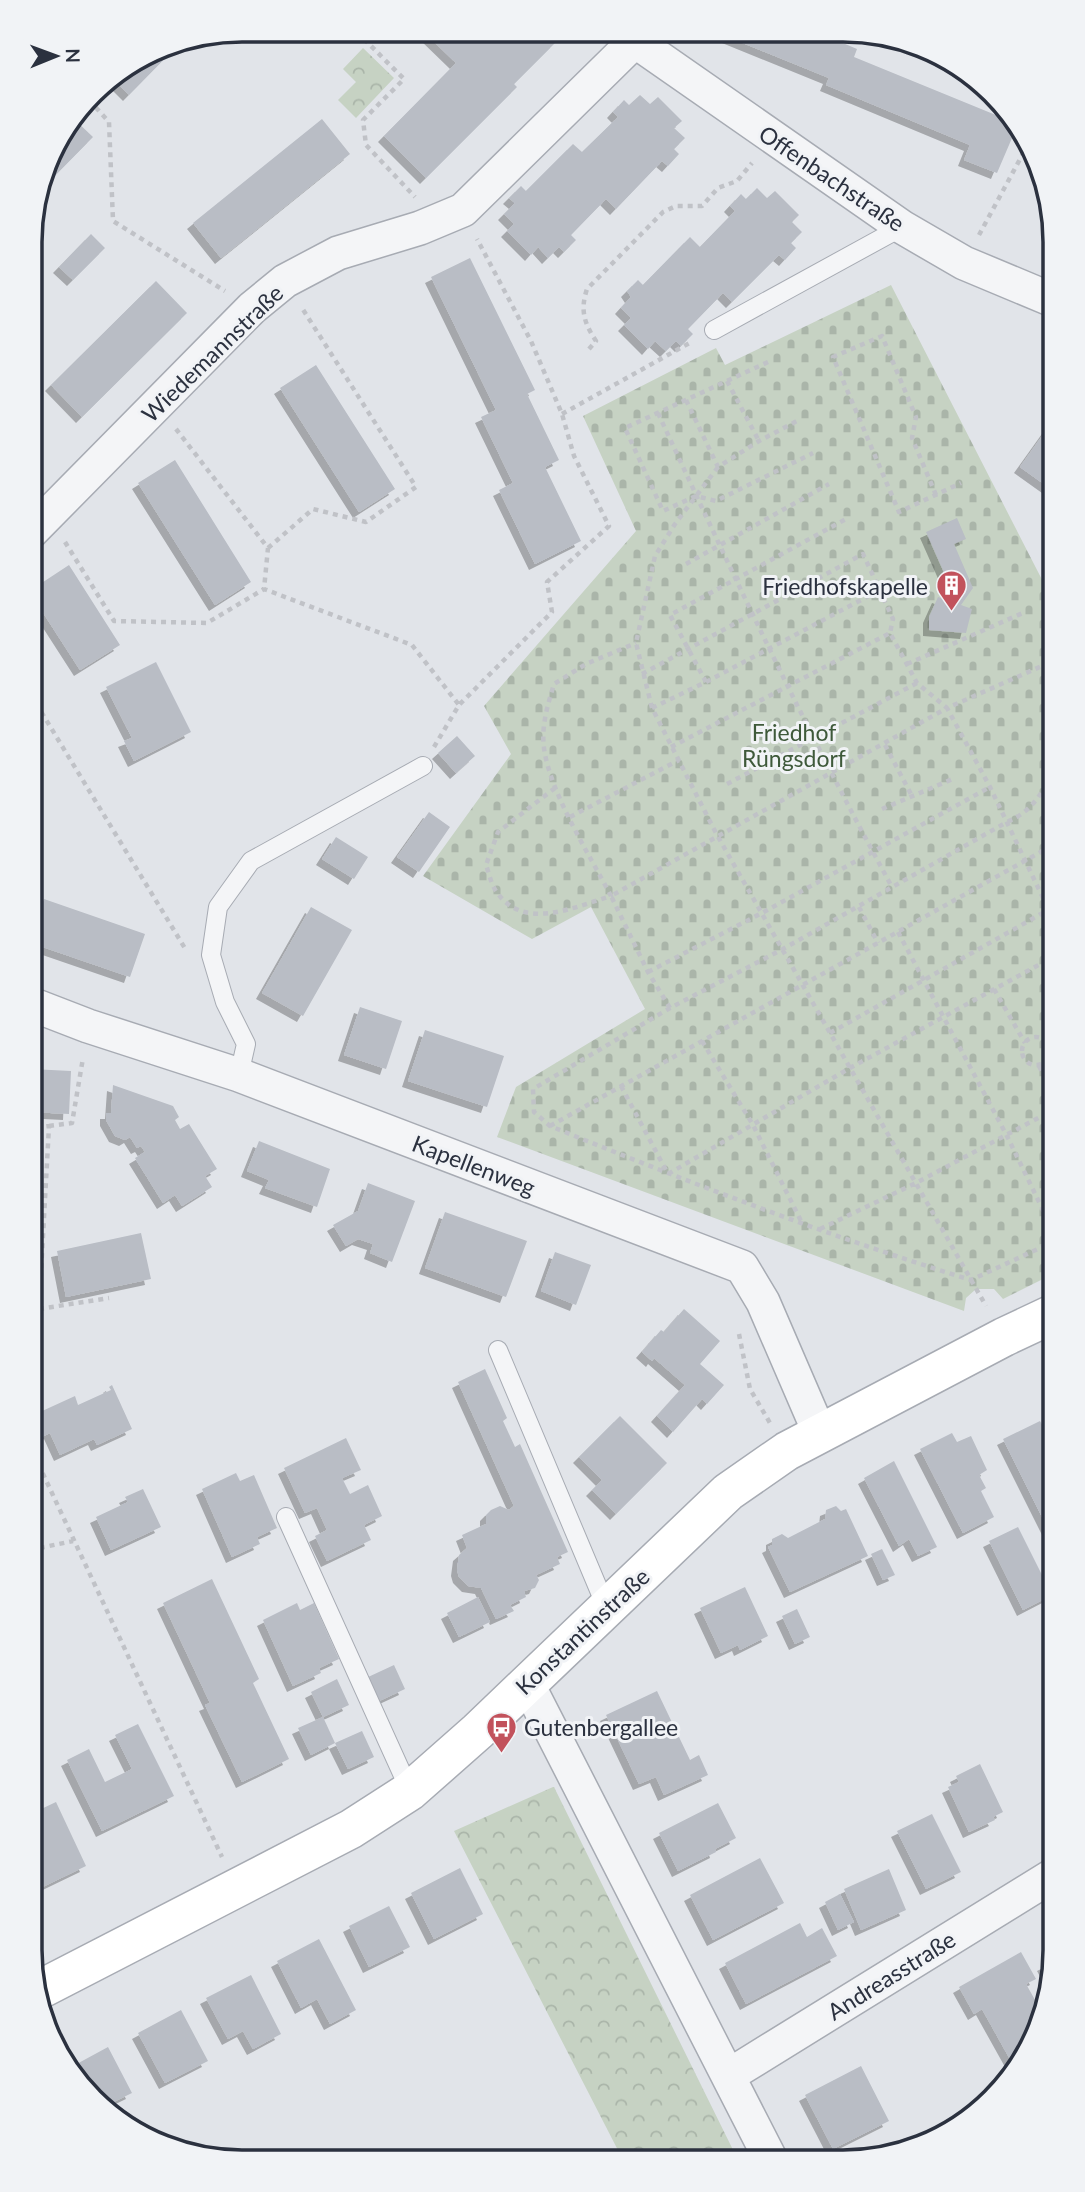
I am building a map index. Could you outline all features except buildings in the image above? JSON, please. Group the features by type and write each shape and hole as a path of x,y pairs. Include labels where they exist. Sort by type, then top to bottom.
{"main road":[{"name":"Konstantinstraße","path":"46,1987 351,1829 410,1791 478,1731 728,1492 787,1451 1043,1319"}],"street":[{"name":"Wiedemannstraße","path":"42,521 252,308 285,281 338,253 420,228 450,215 626,42"},
{"name":"Offenbachstraße","path":"643,42 773,138 902,227 964,263 1043,296"},
{"name":"Kapellenweg","path":"42,1008 88,1026 239,1074 742,1267 763,1302 820,1434"},
{"path":"527,1683 766,2150"},
{"name":"Andreasstraße","path":"728,2076 1043,1881"}],"lane":[{"path":"714,330 902,227"},
{"path":"239,1074 246,1044 225,1002 211,955 218,907 251,861 423,766"},
{"path":"498,1350 607,1609"},
{"path":"286,1517 410,1791"}],"path":[{"path":"367,42 404,79 363,120 366,145 450,215 531,341 562,414 573,456 608,526 547,582 552,612 459,705 423,766"},
{"path":"95,107 109,122 113,221 252,308"},
{"path":"589,349 596,341 586,326 583,314 582,303 587,289 663,212 676,206 702,206 718,188 737,181 773,138"},
{"path":"964,263 1022,155"},
{"path":"268,548 313,509 366,522 416,487 285,281"},
{"path":"562,414 714,330"},
{"path":"936,495 912,438 916,417 882,336 833,357 900,512 936,495 961,483"},
{"path":"768,362 625,428 663,511 696,496 716,501 813,453"},
{"path":"727,381 759,441"},
{"path":"687,400 718,467"},
{"path":"158,405 268,548 264,589"},
{"path":"658,413 733,579 830,772 892,887"},
{"path":"797,421 718,467 675,524 655,556 636,643 642,674 652,708 717,835 1004,1337"},
{"path":"686,564 829,484"},
{"path":"706,682 670,615 846,519"},
{"path":"42,526 114,621 207,623 264,589"},
{"path":"642,674 863,554 893,619 890,634 917,682 947,708 990,787 1043,900"},
{"path":"264,589 412,645 459,705"},
{"path":"652,708 880,590"},
{"path":"907,665 1025,612"},
{"path":"671,747 890,634"},
{"path":"636,643 586,664 554,684 545,716 544,747 555,788 670,1008"},
{"path":"555,788 498,832 486,865 496,891 514,908 534,915 555,912 611,896 947,708 1043,666"},
{"path":"727,784 917,682"},
{"path":"42,713 187,950 211,955"},
{"path":"885,745 912,796"},
{"path":"570,817 679,760"},
{"path":"882,808 955,778"},
{"path":"649,972 990,787"},
{"path":"1043,788 1035,804 1020,817 783,949 670,1008 533,1089 534,1112 550,1126 668,1174 889,1254 971,1280 1043,1247"},
{"path":"550,1126 1043,851"},
{"path":"859,907 878,943"},
{"path":"831,1033 1043,913"},
{"path":"898,932 1007,1136 1043,1210"},
{"path":"668,1174 850,1068 1043,963"},
{"path":"994,989 1025,1043"},
{"path":"42,1127 72,1123 88,1026"},
{"path":"1043,1039 1037,1037 1028,1039 1022,1051 1024,1058 1041,1068 1043,1072"},
{"path":"702,1041 753,1125 801,1222"},
{"path":"621,1086 668,1174"},
{"path":"820,1229 916,1183 1043,1116"},
{"path":"42,1254 49,1126"},
{"path":"42,1309 109,1298"},
{"path":"736,1321 750,1389 787,1451"},
{"path":"42,1473 237,1889"},
{"path":"42,1547 73,1541"}],"green space":[{"path":"363,48 394,78 356,118 338,100 356,82 343,69"},
{"name":"Friedhof Rüngsdorf","path":"891,285 1043,582 1043,1279 1003,1299 994,1289 976,1289 966,1298 964,1311 497,1137 516,1087 645,1009 591,907 532,939 423,876 511,754 484,706 636,531 583,416 716,348 725,365"},
{"path":"554,1787 733,2150 618,2150 454,1831"}],"place":[{"name":"Friedhofskapelle","path":"951,613"},
{"name":"Gutenbergallee","path":"501,1754"}]}
